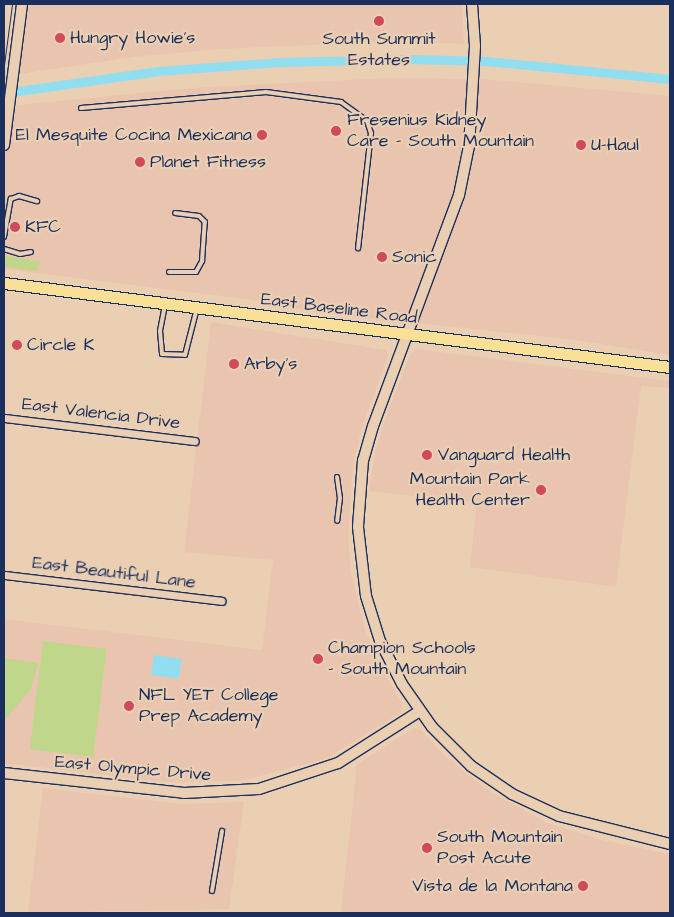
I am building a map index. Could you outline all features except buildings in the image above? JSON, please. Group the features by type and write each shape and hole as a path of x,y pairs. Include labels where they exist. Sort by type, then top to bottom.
{"main road":[{"name":"East Baseline Road","path":"4,283 670,367"}],"street":[{"path":"4,145 10,82 22,4"},
{"path":"472,4 475,46 469,146 459,195 365,452 358,526 364,585 373,621 396,674 420,711 464,760 497,785 527,802 581,824 670,844"},
{"name":"East Valencia Drive","path":"4,418 195,441"},
{"name":"East Beautiful Lane","path":"4,575 222,601"},
{"name":"East Olympic Drive","path":"4,773 184,794 259,789 338,763 420,711"}],"lane":[{"path":"81,108 266,92 341,102 367,121 371,132 358,248"},
{"path":"4,237 11,199 19,196 37,201"},
{"path":"169,272 196,272 202,261 205,222 199,216 175,213"},
{"path":"4,249 20,254 31,252"},
{"path":"165,304 160,331 162,354 185,355 197,308"},
{"path":"337,477 340,498 337,521"},
{"path":"212,891 222,832"}],"shaded area":[{"path":"24,4 462,4 464,44 405,41 220,49 133,57 12,75"},
{"path":"386,78 484,79 670,96 670,355 575,340 313,312 271,302 4,269 4,141 8,106 191,88"},
{"path":"211,322 386,350 388,357 362,427 353,465 348,536 351,573 364,627 381,667 402,703 401,713 325,759 240,781 167,782 4,763 4,619 262,650 273,560 184,552"},
{"path":"416,349 670,381 670,388 641,386 616,587 470,567 477,503 369,491 376,449 388,411 410,355"},
{"path":"414,728 421,730 442,753 486,789 545,822 602,840 670,854 670,913 341,913 357,764"},
{"path":"43,788 181,804 244,802 229,909 28,913"}],"green space":[{"path":"4,256 41,262 36,271 4,267"},
{"path":"43,641 107,649 93,757 30,749"},
{"path":"4,658 38,663 31,689 4,721"}],"water":[{"path":"154,655 182,659 179,679 151,675"}],"waterway":[{"path":"4,93 158,71 280,62 412,59 487,61 670,79"}],"tram line":[{"path":"4,65 12,4"}],"place":[{"name":"South Summit Estates","path":"379,21"},
{"name":"Hungry Howie's","path":"60,38"},
{"name":"Fresenius Kidney Care - South Mountain","path":"336,131"},
{"name":"El Mesquite Cocina Mexicana","path":"262,135"},
{"name":"U-Haul","path":"581,145"},
{"name":"Planet Fitness","path":"140,162"},
{"name":"KFC","path":"15,227"},
{"name":"Sonic","path":"382,257"},
{"name":"Circle K","path":"17,345"},
{"name":"Arby's","path":"234,364"},
{"name":"Vanguard Health","path":"427,455"},
{"name":"Mountain Park Health Center","path":"541,490"},
{"name":"Champion Schools - South Mountain","path":"318,659"},
{"name":"NFL YET College Prep Academy","path":"129,706"},
{"name":"South Mountain Post Acute","path":"427,848"},
{"name":"Vista de la Montana","path":"583,886"}]}
